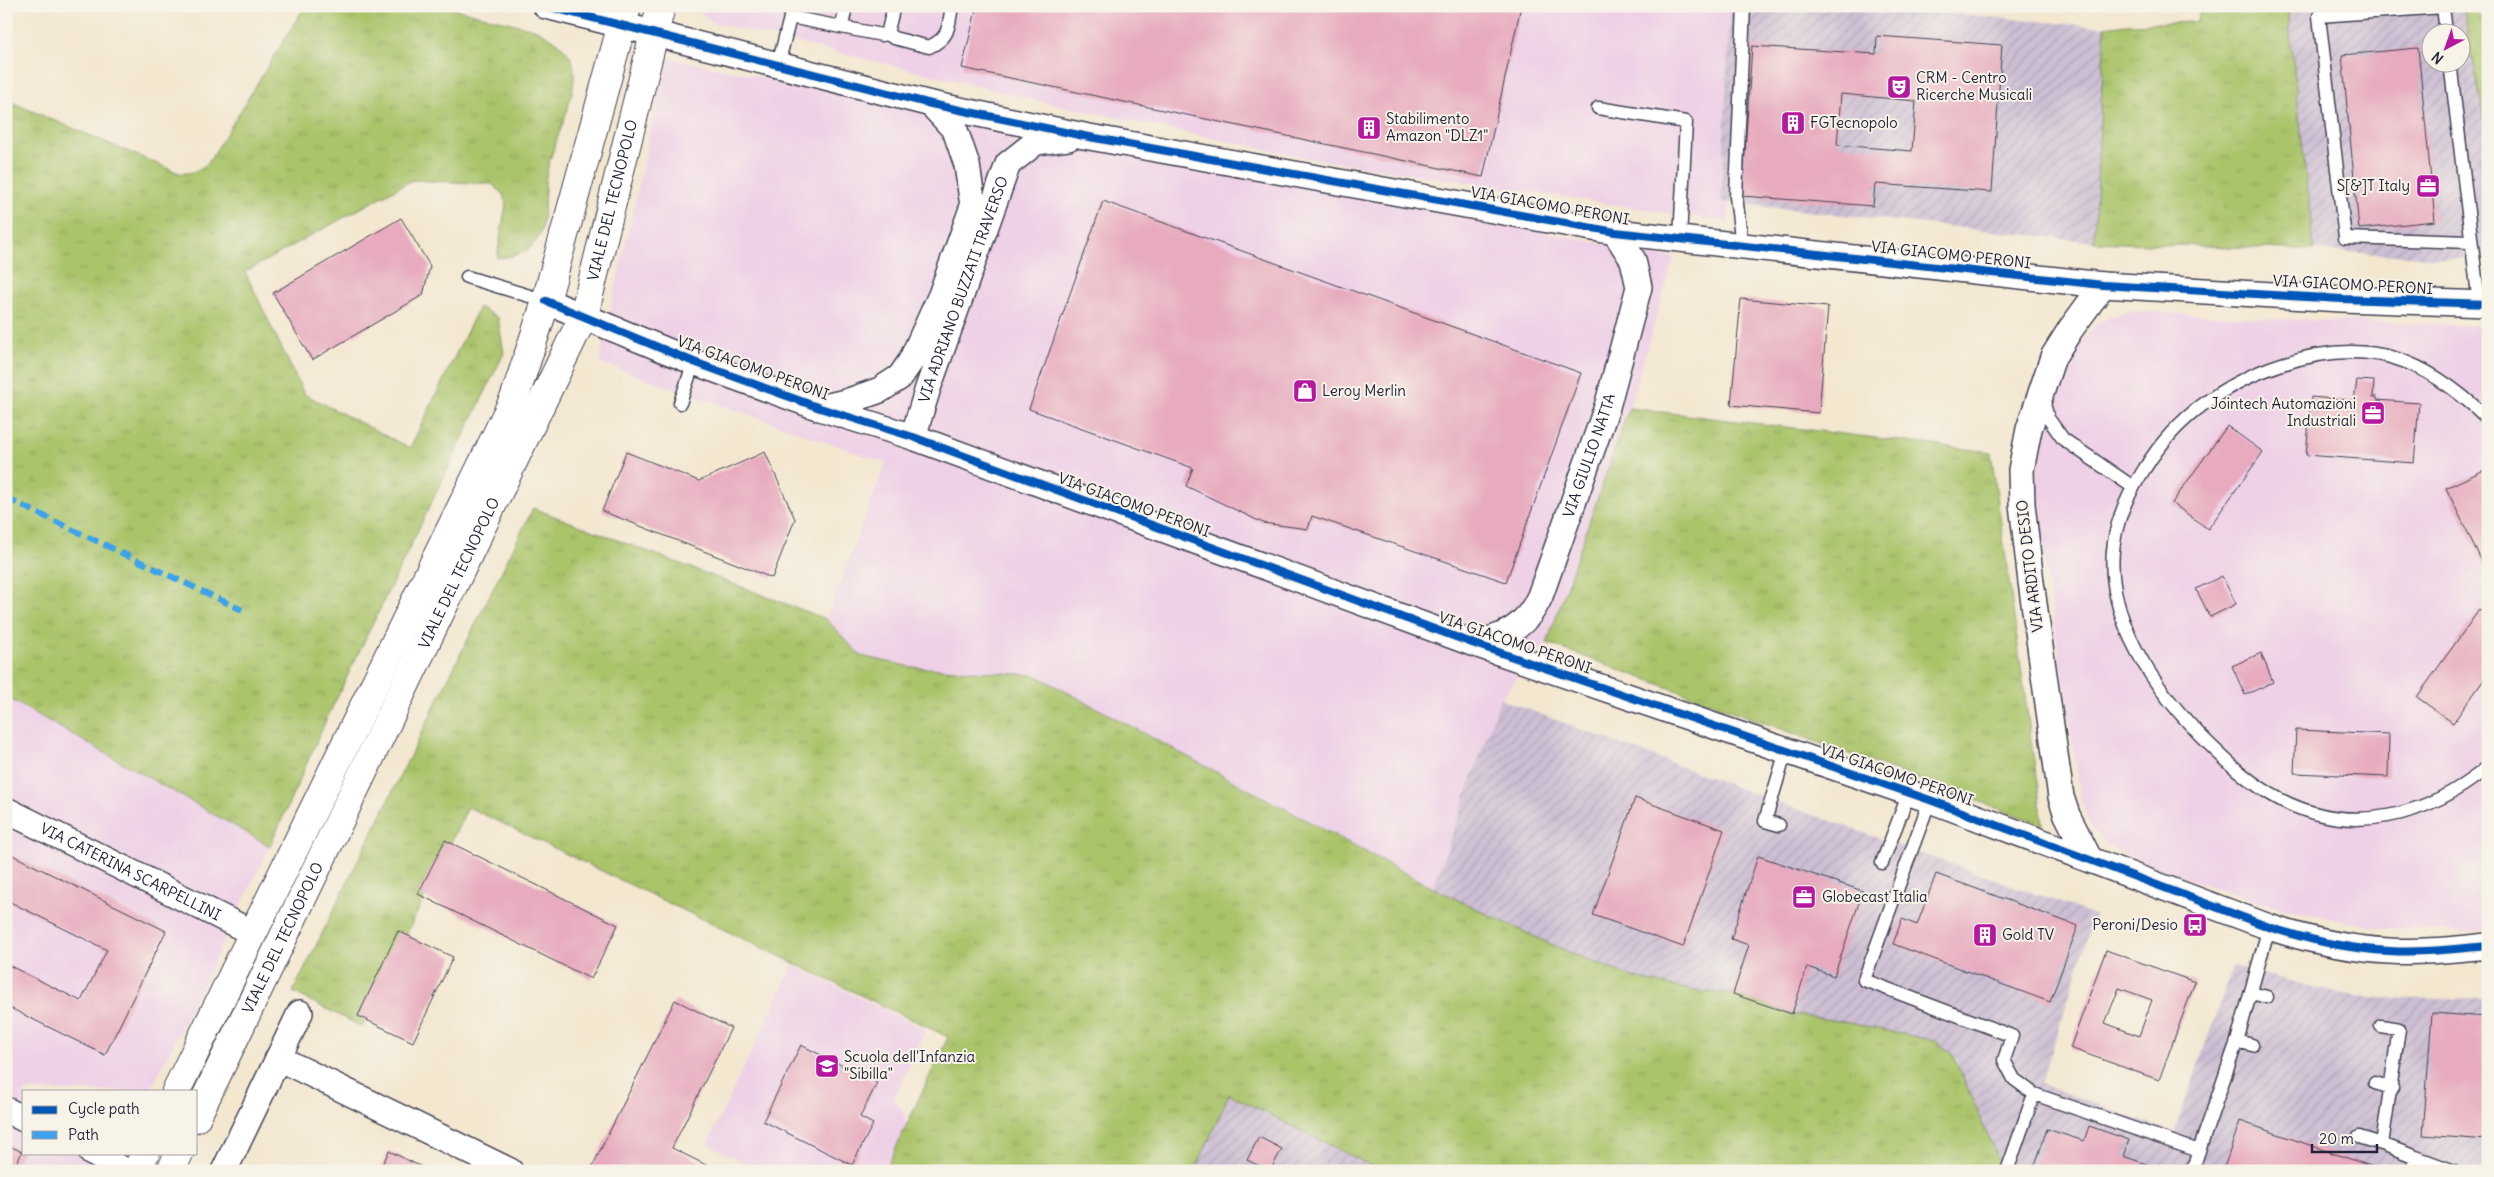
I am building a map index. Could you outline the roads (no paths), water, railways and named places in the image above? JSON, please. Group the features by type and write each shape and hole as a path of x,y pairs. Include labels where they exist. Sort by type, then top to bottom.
{"main road":[{"name":"VIALE DEL TECNOPOLO","path":"198,1114 584,315 661,6"},
{"name":"VIALE DEL TECNOPOLO","path":"176,1090 514,399 546,301 625,15"},
{"path":"137,1171 145,1154"},
{"path":"171,1171 179,1154"}],"street":[{"name":"VIA GIACOMO PERONI","path":"546,6 625,15 655,32 931,104 1084,136 1615,232 2103,285 2342,299 2483,304"},
{"name":"VIA ADRIANO BUZZATI TRAVERSO","path":"820,408 846,402 880,390 900,377 911,361 940,295 973,206 967,164 955,130 931,104"},
{"name":"VIA ADRIANO BUZZATI TRAVERSO","path":"913,437 1008,164 1036,142 1084,136"},
{"name":"VIA GIULIO NATTA","path":"1472,643 1504,636 1520,626 1532,613 1540,596 1607,407 1639,287 1633,260 1615,232"},
{"name":"VIA ARDITO DESIO","path":"2090,860 2070,821 2061,797 2023,514 2021,470 2029,429 2053,357 2103,285"},
{"name":"VIA GIACOMO PERONI","path":"546,301 584,315 694,362 820,408 913,437 1472,643 1919,796 2269,927 2329,944 2380,950 2424,951 2488,946"},
{"name":"VIA CATERINA SCARPELLINI","path":"6,810 253,933"},
{"path":"224,1171 300,1013"},
{"path":"278,1058 510,1171"},
{"path":"6,1110 22,1117"},
{"path":"94,1154 126,1171"}],"lane":[{"path":"842,26 846,6"},
{"path":"887,34 894,6"},
{"path":"778,65 792,12 842,26 882,35 887,34 894,38 929,47 946,36 952,6"},
{"path":"1742,246 1736,196 1744,6"},
{"path":"2445,22 2444,7 2319,16 2345,238 2472,242"},
{"path":"2451,72 2472,242 2483,304"},
{"path":"1598,108 1686,122 1680,239"},
{"path":"467,277 546,301"},
{"path":"2488,419 2448,384 2408,362 2376,354 2348,350 2330,351 2300,358 2245,377 2190,413 2167,436 2133,487 2117,526 2114,552 2116,590 2125,625 2134,649 2152,678 2193,727 2235,769 2280,800 2303,810 2334,817 2360,819 2410,812 2454,792 2488,767"},
{"path":"680,403 694,362"},
{"path":"2040,392 2048,418 2058,434 2133,487"},
{"path":"1778,825 1765,821 1786,751"},
{"path":"1882,862 1919,796"},
{"path":"1919,796 1864,980 2012,1036 2004,1060 2014,1079 2034,1094 2199,1151"},
{"path":"2192,1171 2199,1151 2227,1091 2237,1041 2269,927"},
{"path":"2251,993 2267,997"},
{"path":"2381,1026 2399,1029 2392,1088 2382,1144"},
{"path":"2237,1041 2252,1045"},
{"path":"2375,1083 2392,1088"},
{"path":"2007,1171 2034,1094"},
{"path":"2359,1136 2454,1171"},
{"path":"2411,1171 2416,1157"}],"place":[{"name":"CRM - Centro Ricerche Musicali","path":"1899,87"},
{"name":"FGTecnopolo","path":"1793,123"},
{"name":"Stabilimento Amazon \"DLZ1\"","path":"1369,128"},
{"name":"S[&]T Italy","path":"2428,186"},
{"name":"Leroy Merlin","path":"1305,391"},
{"name":"Jointech Automazioni Industriali","path":"2373,413"},
{"name":"Globecast Italia","path":"1804,897"},
{"name":"Peroni/Desio","path":"2195,925"},
{"name":"Gold TV","path":"1985,935"},
{"name":"Scuola dell'Infanzia \"Sibilla\"","path":"827,1066"}]}
